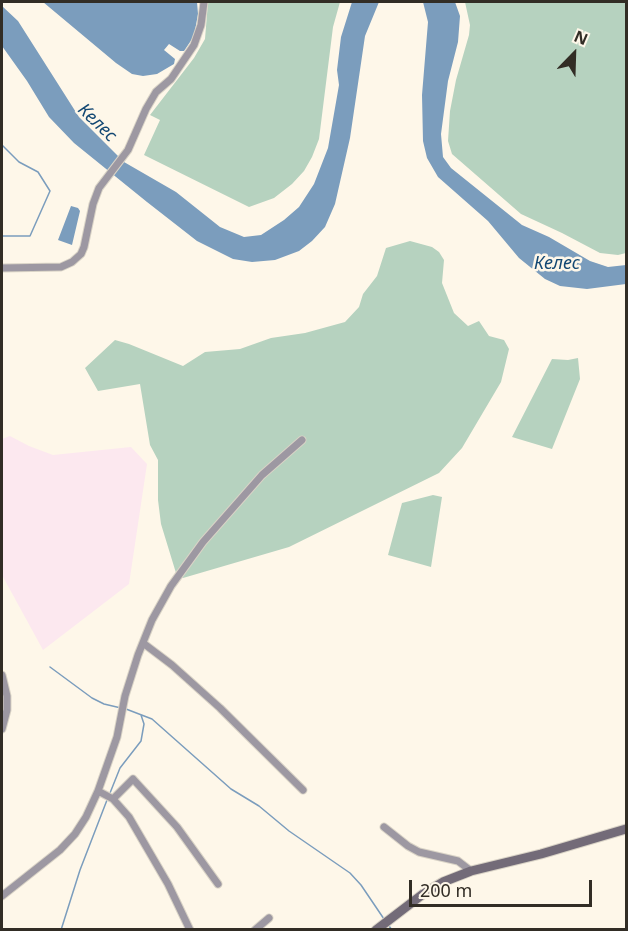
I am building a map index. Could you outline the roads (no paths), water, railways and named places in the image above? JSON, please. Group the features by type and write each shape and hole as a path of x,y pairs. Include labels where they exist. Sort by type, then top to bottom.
{"main road":[{"path":"378,928 443,882 471,871 627,830"}],"street":[{"path":"2,268 55,268 67,265 76,259 84,247 99,188 128,150 156,92 171,79 194,45 204,13 204,2"},
{"path":"2,896 60,850 75,834 86,817 117,737 125,696 143,643 152,620 171,586 203,542 262,475 302,440"},
{"path":"143,643 172,665 220,708 303,790"},
{"path":"2,675 7,696 7,710 2,729"},
{"path":"113,799 134,779 177,827 219,884"},
{"path":"98,791 113,799 129,817 168,884 190,930"},
{"path":"384,827 419,852 458,861 471,871"},
{"path":"255,930 268,918"}],"water":[{"path":"43,2 197,2 198,14 194,36 184,51 169,44 164,50 175,59 174,64 157,74 143,76 132,74 116,63"},
{"name":"Келес","path":"352,2 379,2 365,36 350,138 335,204 325,227 312,241 299,251 275,260 252,262 233,259 197,241 147,202 74,143 49,117 2,46 2,6 18,21 79,117 124,162 176,192 220,227 244,237 261,235 299,207 314,184 328,148 339,85 337,70 341,37"},
{"name":"Келес","path":"423,2 455,2 460,16 458,42 448,81 441,134 443,157 451,168 522,225 549,237 590,261 608,267 626,265 626,284 587,289 560,286 545,279 519,258 488,221 438,177 427,158 423,141 422,95 428,22"},
{"path":"71,206 80,211 72,245 58,240"}],"waterway":[{"path":"2,145 19,162 38,172 50,191 30,236 2,236"},
{"path":"50,667 92,698 121,708"},
{"path":"126,709 152,719 231,789 259,806 289,831 350,873 384,919"},
{"path":"110,793 120,768 141,741 144,724 141,715"},
{"path":"61,930 80,870 107,800"},
{"path":"389,926 392,930"}]}
